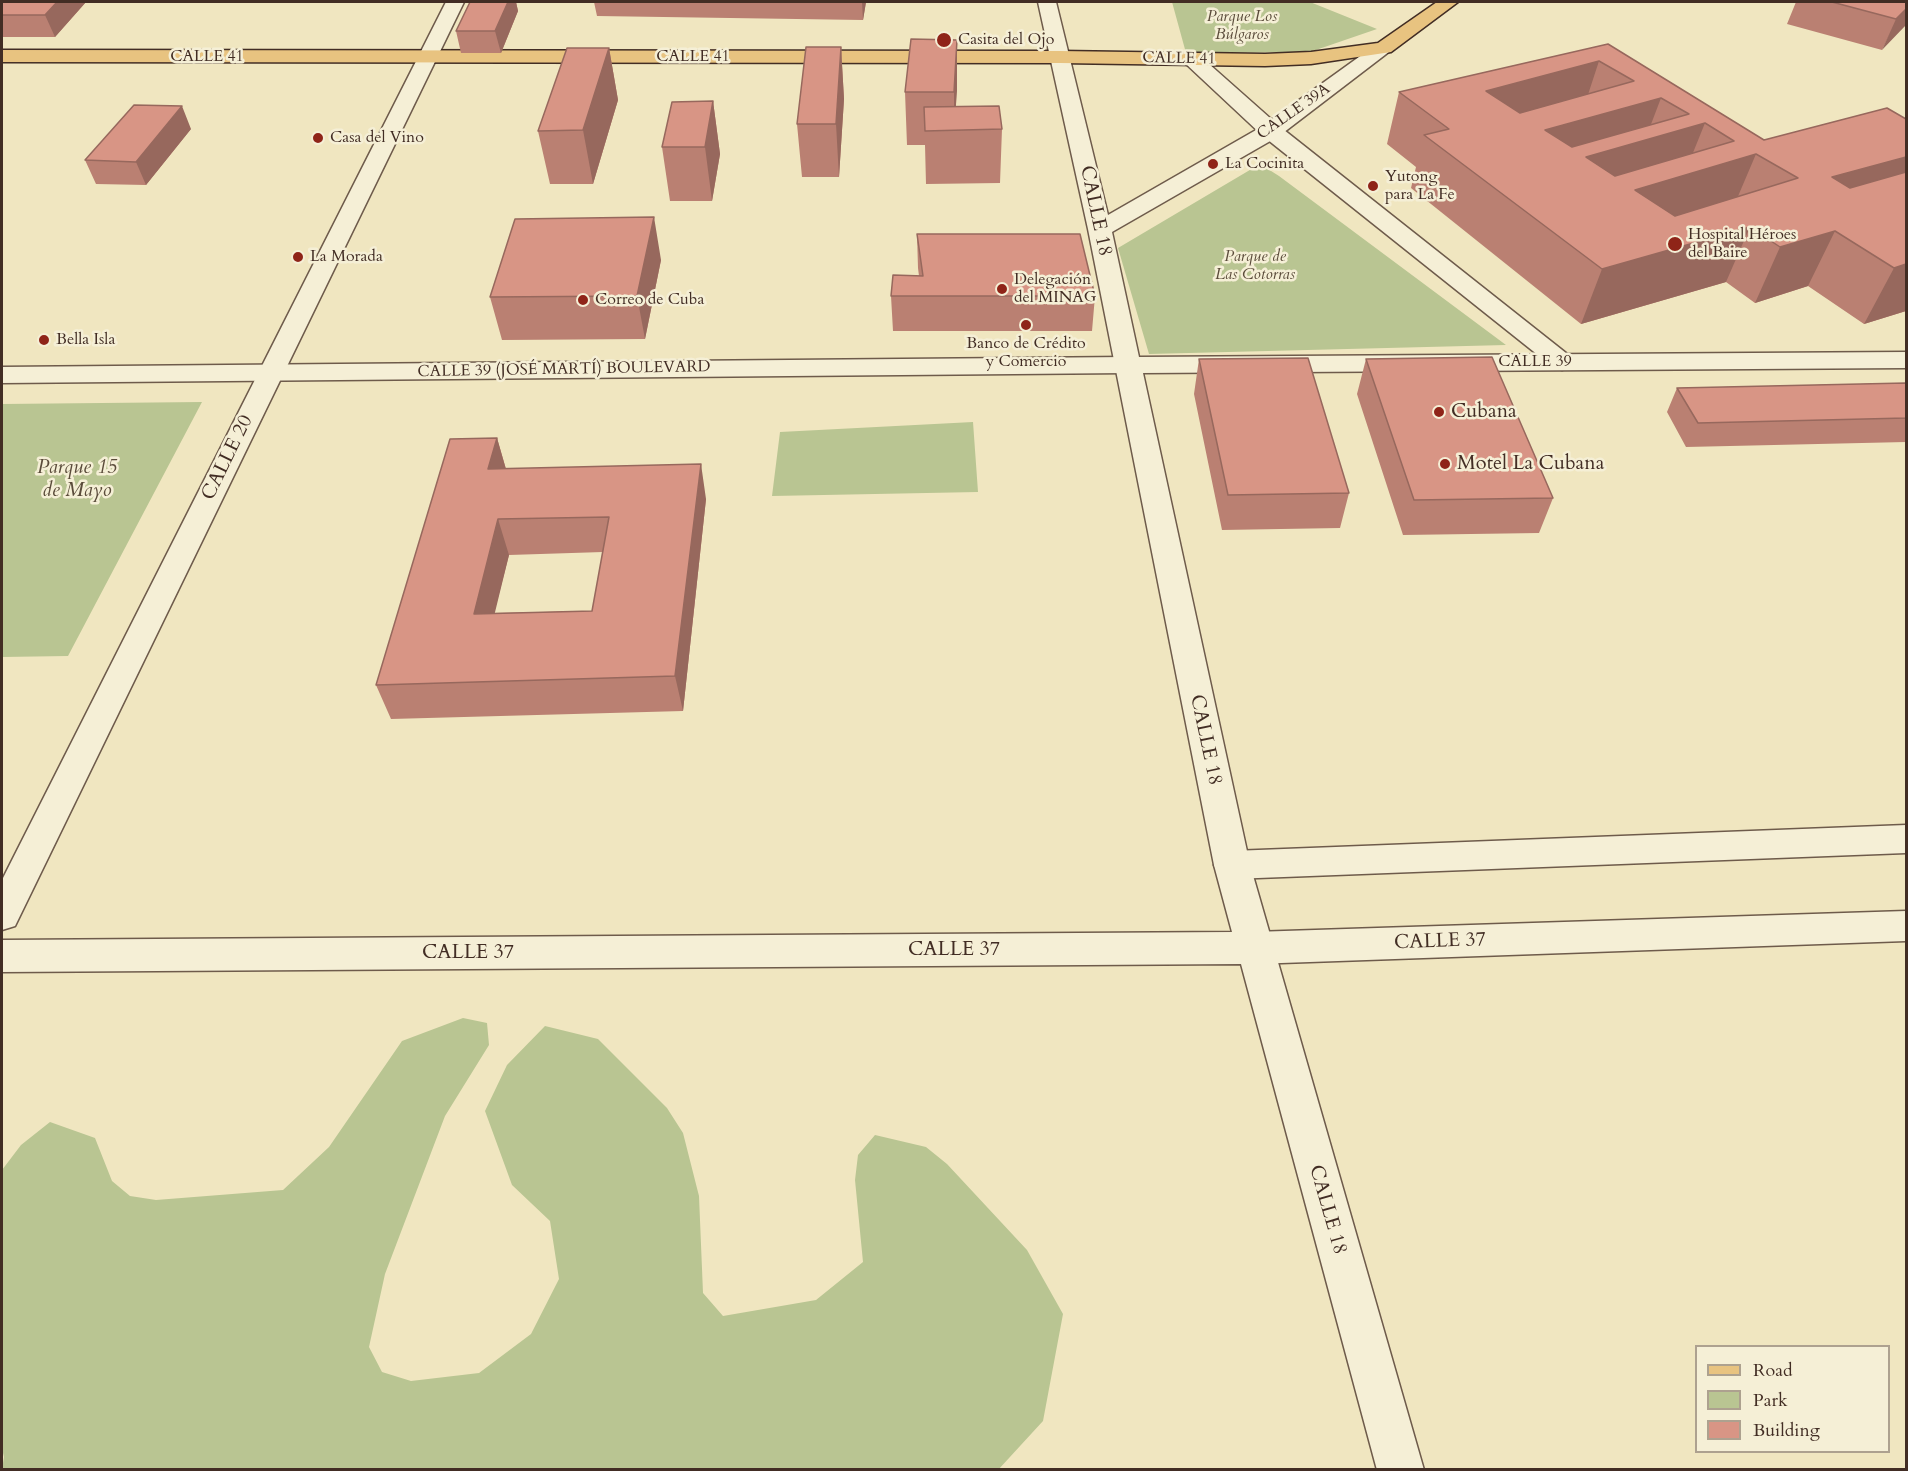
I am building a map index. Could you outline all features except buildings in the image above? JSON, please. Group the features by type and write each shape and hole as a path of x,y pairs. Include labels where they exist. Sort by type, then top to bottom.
{"main road":[{"name":"CALLE 39A","path":"1384,48 1449,2"},
{"name":"CALLE 41","path":"2,56 1060,57 1193,60 1311,58 1384,48"}],"street":[{"name":"CALLE 20","path":"2,915 455,2"},
{"name":"CALLE 18","path":"1047,2 1100,229 1232,865 1253,948 1401,1470"},
{"name":"CALLE 39A","path":"1100,229 1271,131 1384,48"},
{"path":"1193,60 1271,131 1562,362"},
{"name":"CALLE 39","path":"1127,365 1906,360"},
{"name":"CALLE 39 (JOSÉ MARTÍ) BOULEVARD","path":"2,375 1127,365"},
{"path":"1232,865 1906,839"},
{"name":"CALLE 37","path":"2,956 1253,948 1906,926"}],"green space":[{"name":"Parque Los Búlgaros","path":"1172,2 1310,2 1377,29 1310,52 1186,53"},
{"name":"Parque de Las Cotorras","path":"1260,164 1506,345 1149,354 1118,248"},
{"name":"Parque 15 de Mayo","path":"202,402 68,656 2,657 2,404"},
{"path":"973,422 978,492 772,496 780,432"},
{"path":"463,1018 487,1023 489,1045 445,1116 385,1274 369,1347 382,1372 411,1381 479,1373 531,1334 559,1279 550,1221 512,1185 485,1111 507,1065 545,1026 598,1039 667,1108 683,1133 699,1196 703,1293 723,1316 816,1300 863,1262 855,1180 858,1155 875,1135 926,1147 947,1164 1027,1250 1063,1314 1043,1421 998,1470 2,1469 4,1457 2,1449 2,1170 21,1145 50,1122 95,1138 112,1181 130,1196 156,1200 283,1190 329,1147 402,1041"}],"place":[{"name":"Casita del Ojo","path":"944,40"},
{"name":"Casa del Vino","path":"318,138"},
{"name":"La Cocinita","path":"1213,164"},
{"name":"Yutong para La Fe","path":"1373,186"},
{"name":"Hospital Héroes del Baire","path":"1675,244"},
{"name":"La Morada","path":"298,257"},
{"name":"Delegación del MINAG","path":"1002,289"},
{"name":"Correo de Cuba","path":"583,300"},
{"name":"Banco de Crédito y Comercio","path":"1026,325"},
{"name":"Bella Isla","path":"44,340"},
{"name":"Cubana","path":"1439,412"},
{"name":"Motel La Cubana","path":"1445,464"}]}
